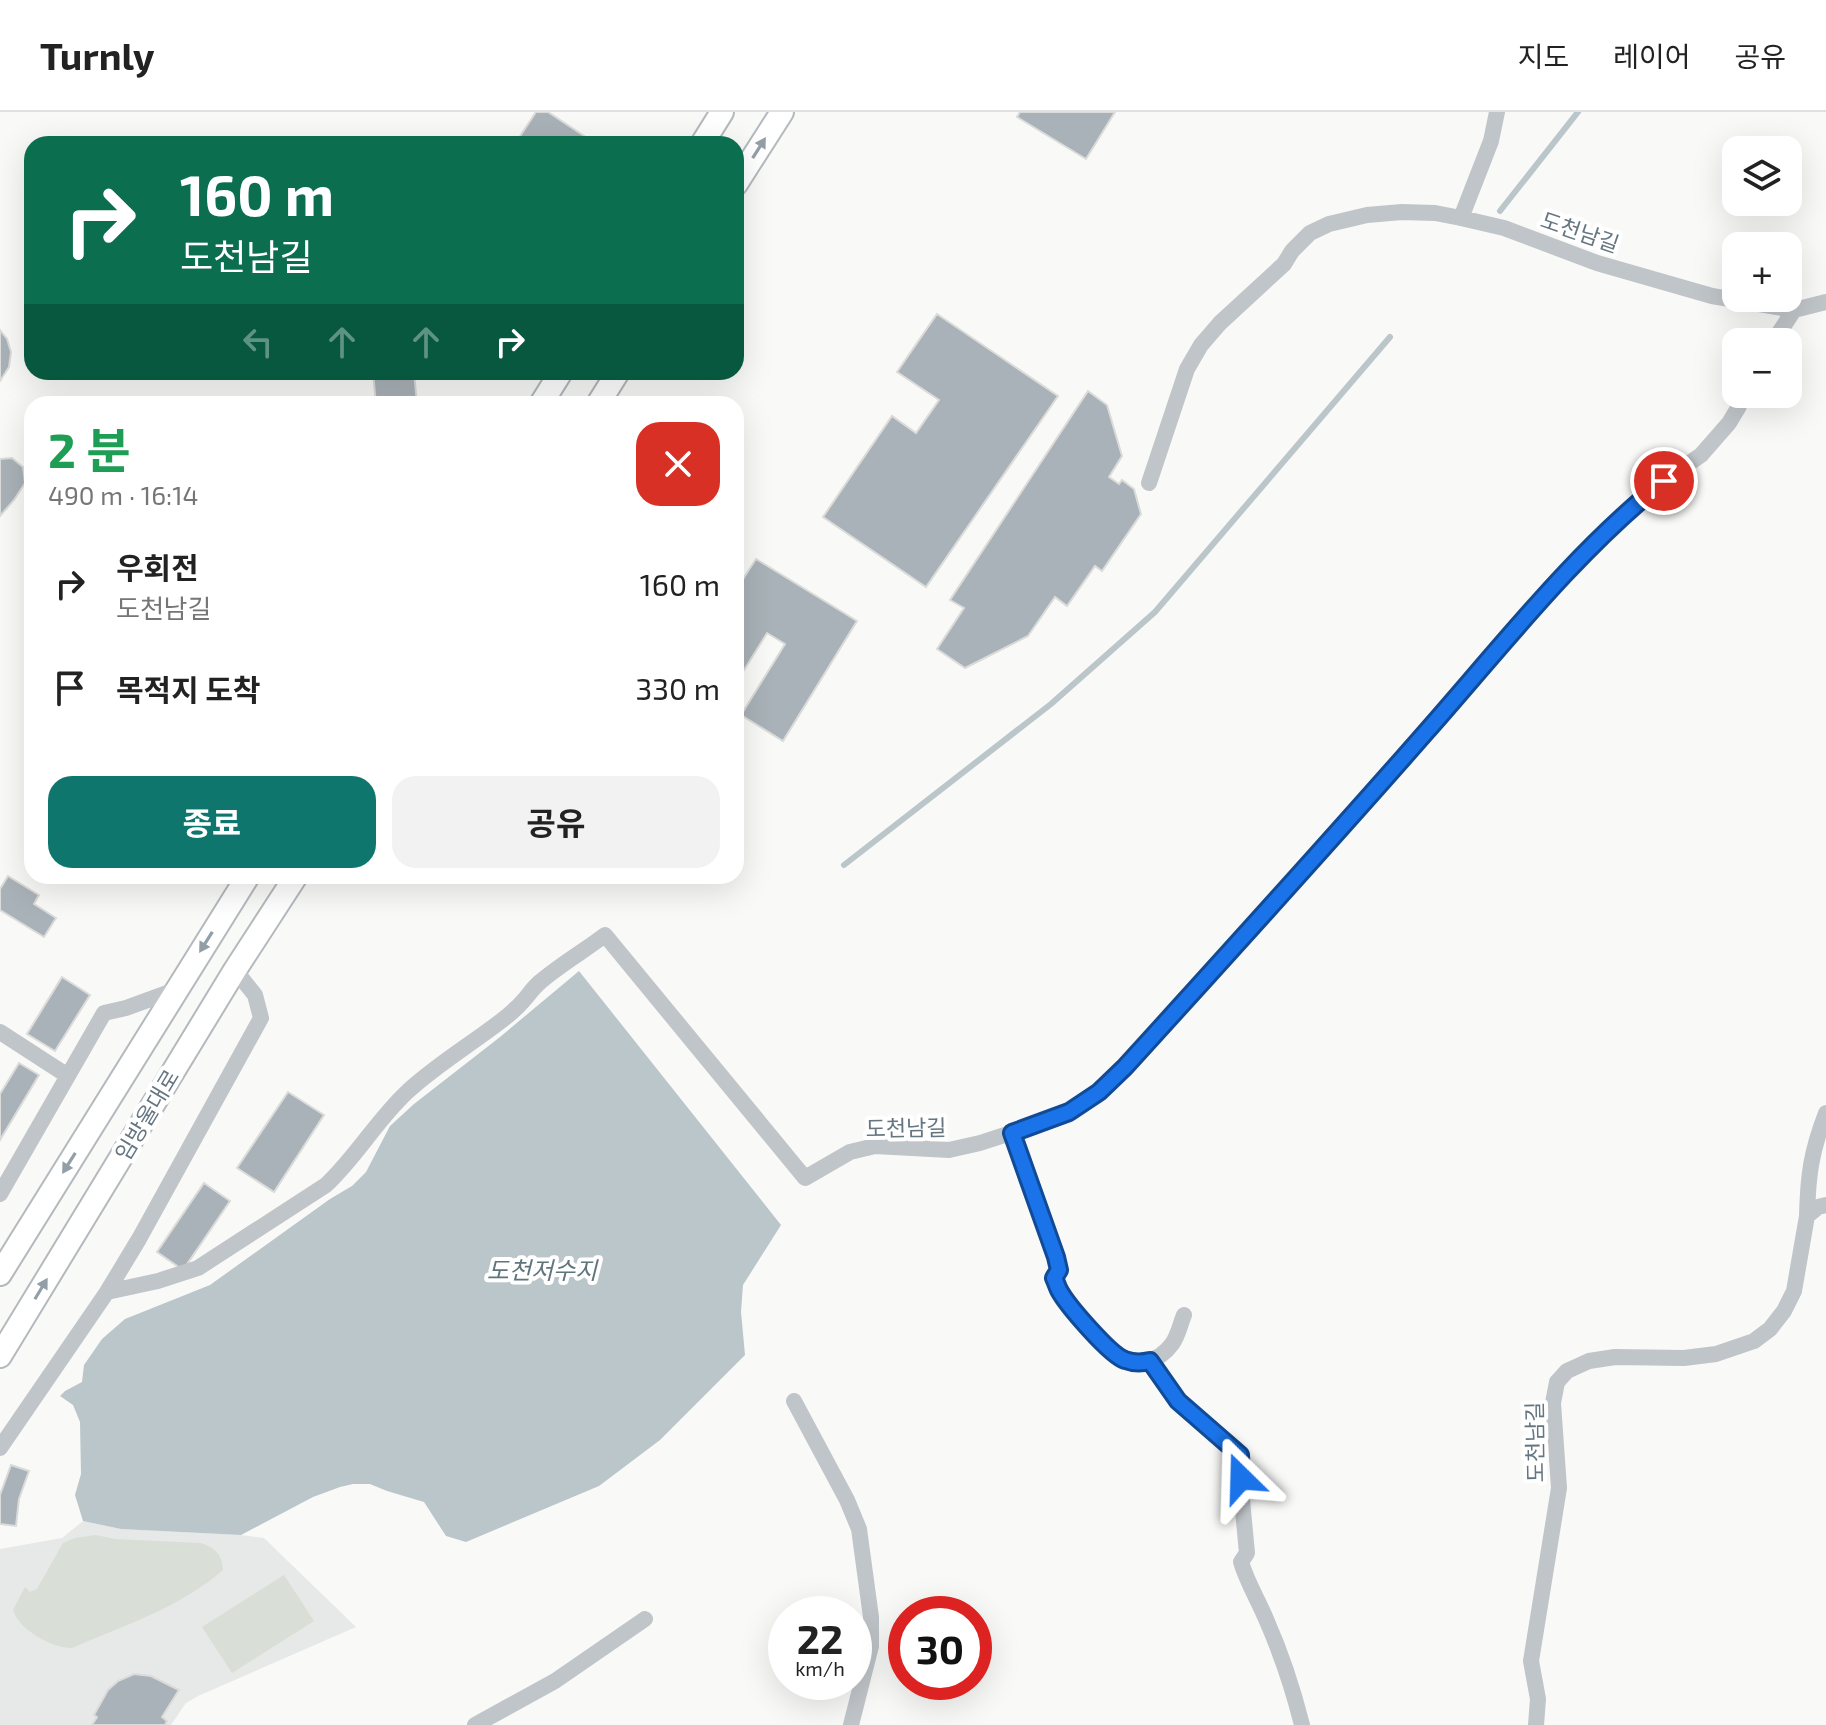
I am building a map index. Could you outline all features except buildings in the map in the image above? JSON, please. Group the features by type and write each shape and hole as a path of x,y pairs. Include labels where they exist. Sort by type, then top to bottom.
{"main road":[{"path":"707,136 722,112"},
{"path":"744,171 782,112"},
{"name":"임방울대로","path":"0,1274 243,884"},
{"name":"임방울대로","path":"0,1356 235,970 291,884"}],"street":[{"path":"1461,218 1491,141 1497,112"},
{"name":"도천남길","path":"1149,483 1187,369 1201,345 1220,323 1284,264 1310,233 1329,224 1367,215 1435,213 1504,228 1597,263 1722,298"},
{"name":"도천남길","path":"1802,308 1826,302"},
{"name":"도천남길","path":"107,1292 198,1268 326,1185 409,1091 504,1018 559,966 605,935 805,1178 850,1152 875,1146 949,1150 1012,1133 1069,1112 1099,1092 1125,1067 1577,560 1635,504 1701,455 1738,408"},
{"path":"0,1448 107,1292 261,1018 255,995 235,970"},
{"path":"0,1194 104,1013 178,989"},
{"path":"0,1032 68,1076"},
{"path":"1807,1216 1808,1175 1815,1142 1826,1113"},
{"path":"1012,1133 1056,1257 1059,1270 1054,1278 1059,1291 1116,1356 1126,1361 1150,1361 1173,1343 1184,1315"},
{"path":"1807,1216 1826,1205"},
{"name":"도천남길","path":"1536,1725 1538,1699 1531,1661 1559,1488 1553,1403 1557,1382 1567,1371 1589,1361 1615,1357 1705,1356 1754,1341 1770,1329 1794,1291 1807,1216"},
{"path":"1150,1361 1178,1401 1240,1455 1247,1553 1241,1562 1281,1657 1302,1725"},
{"path":"794,1401 847,1500 859,1529 871,1617 871,1646 851,1725"},
{"path":"475,1725 555,1681 645,1619"}],"shaded area":[{"path":"83,1521 121,1529 264,1538 356,1627 198,1696 186,1703 171,1725 0,1725 0,1549 62,1538"},
{"path":"96,1535 115,1539 201,1543 217,1552 223,1570 170,1605 72,1648 46,1641 29,1631 13,1610 25,1587 30,1592 37,1589 63,1543"},
{"path":"284,1575 314,1621 232,1673 202,1627"}],"water":[{"name":"도천저수지","path":"579,971 781,1225 743,1285 741,1312 745,1355 660,1440 599,1486 466,1542 446,1536 424,1502 370,1484 353,1484 313,1497 241,1535 121,1529 83,1521 75,1495 81,1474 80,1422 73,1405 60,1396 82,1382 84,1365 102,1339 125,1319 210,1285 352,1186 366,1172 390,1126"}],"waterway":[{"path":"1500,211 1578,112"},
{"path":"844,865 1051,704 1155,612 1390,337"}],"route":[{"path":"1241,1478 1240,1455 1178,1401 1150,1361 1126,1361 1116,1356 1059,1291 1054,1278 1059,1270 1056,1257 1012,1133 1069,1112 1099,1092 1125,1067 1405,757 1577,560 1635,504 1664,481"}]}
